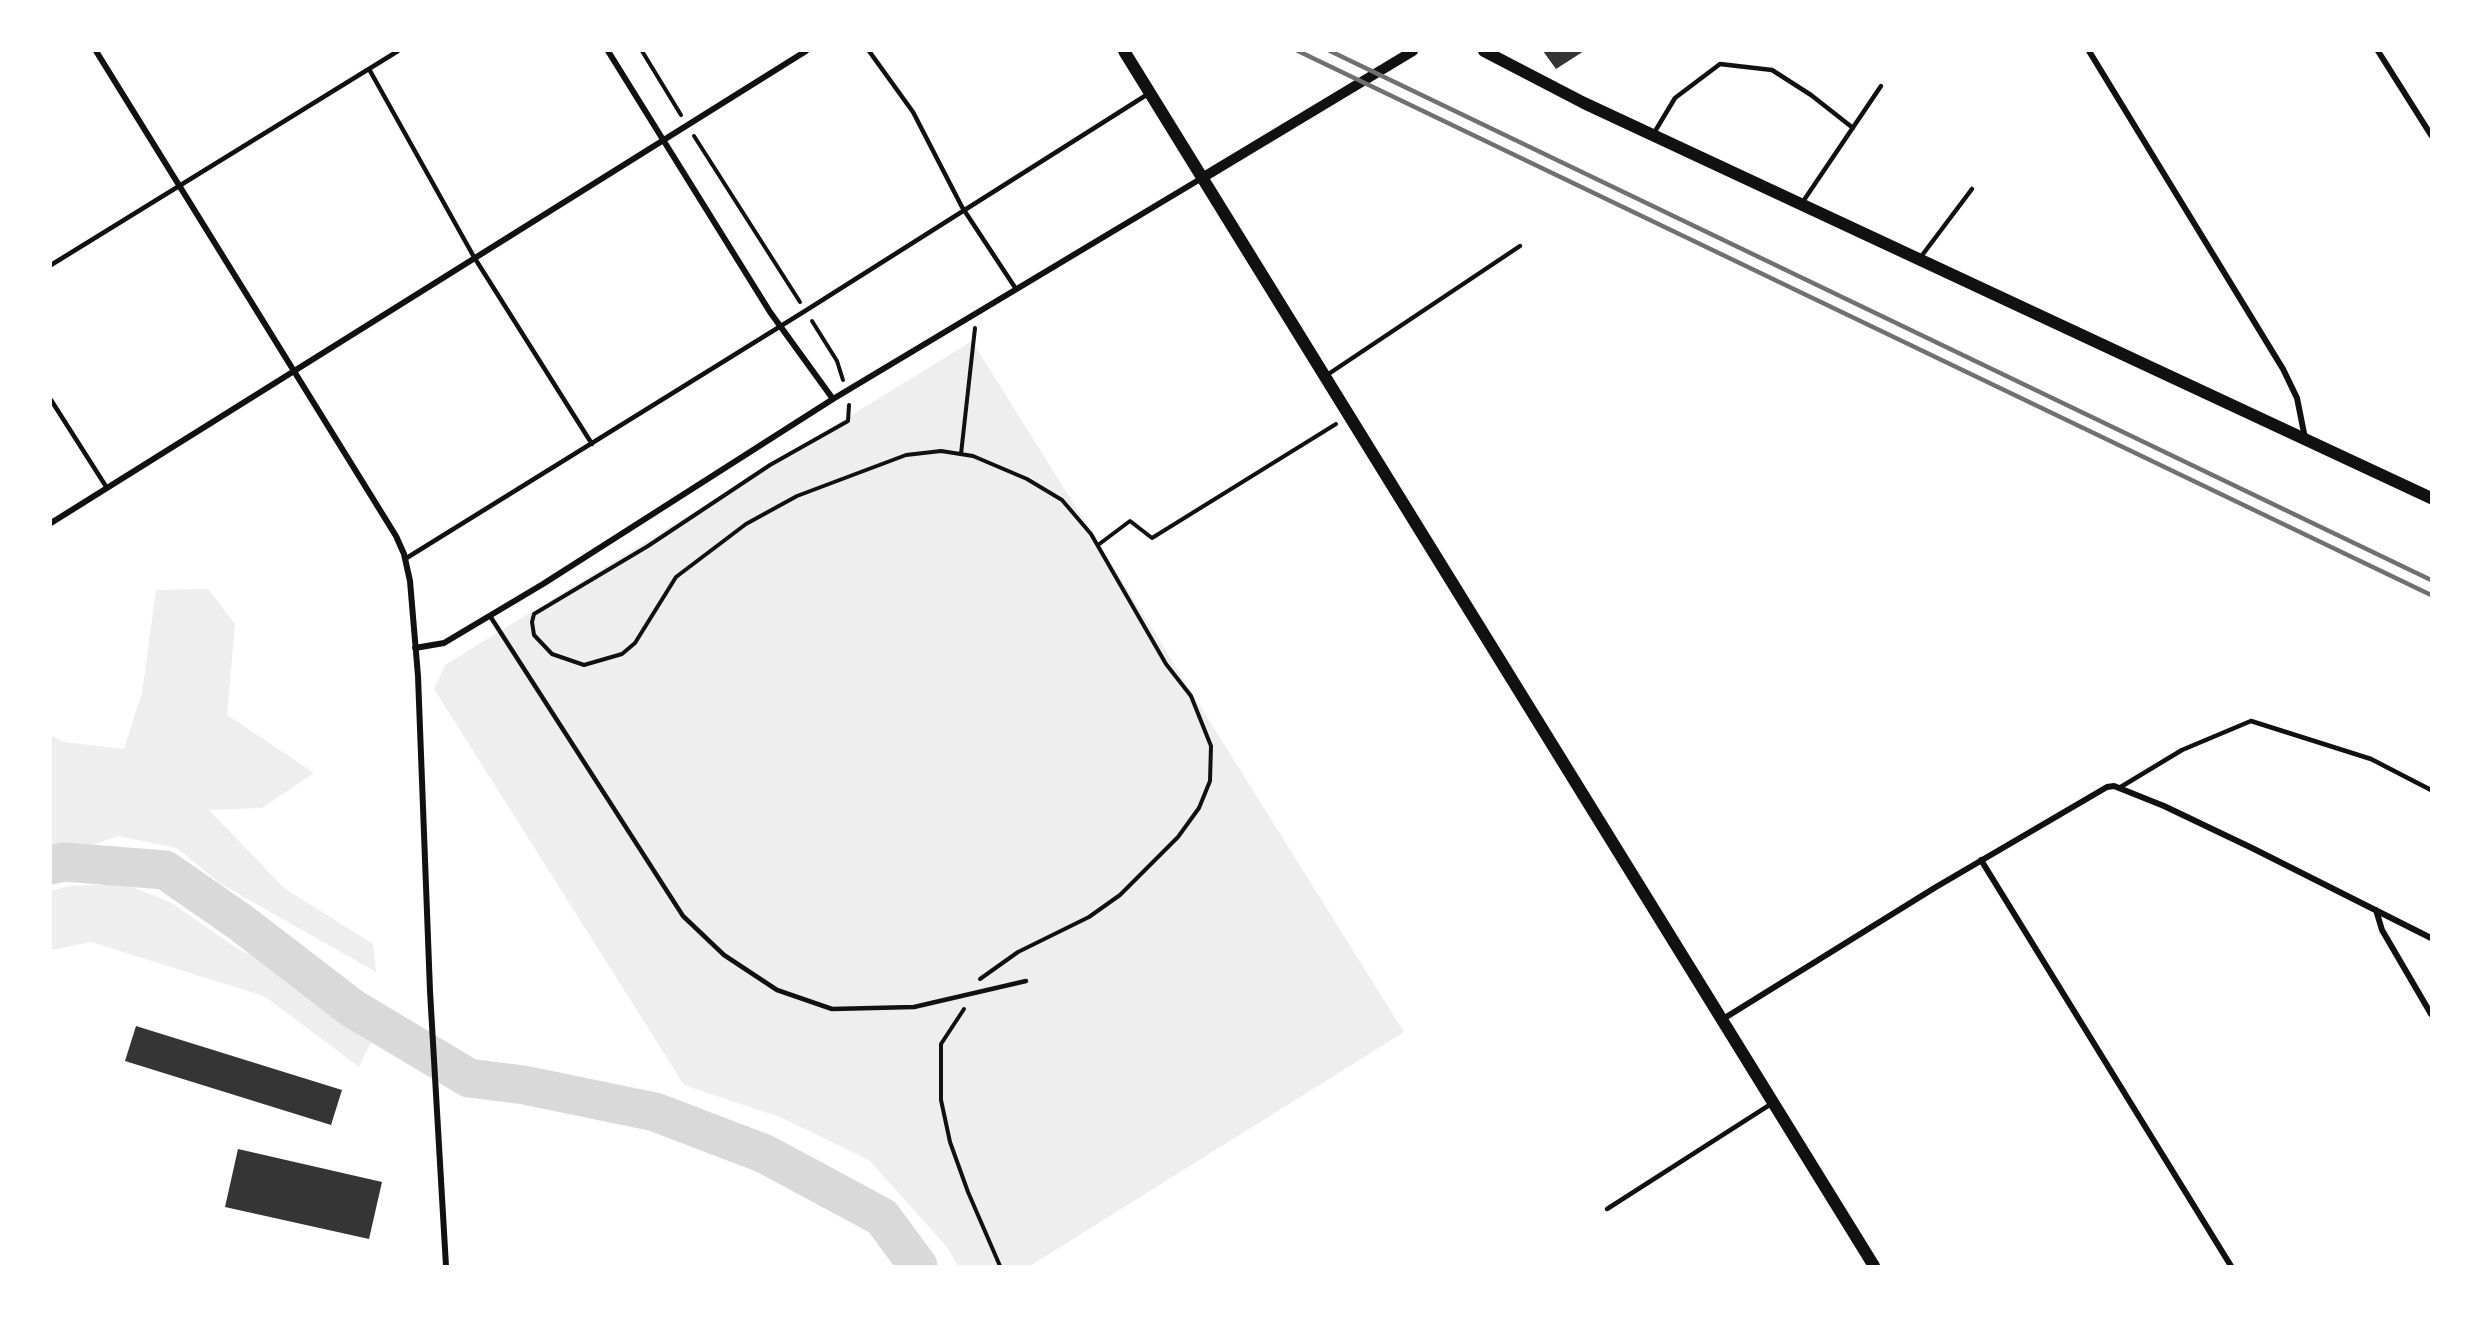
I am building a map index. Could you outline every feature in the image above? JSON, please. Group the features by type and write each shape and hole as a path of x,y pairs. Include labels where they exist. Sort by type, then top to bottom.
{"main road":[{"path":"1124,51 1874,1266"},
{"path":"1484,51 1584,103 2431,498"}],"street":[{"path":"96,51 396,536 405,559 410,581 416,648 430,991 447,1266"},
{"path":"608,51 780,327 833,399"},
{"path":"51,524 686,124 806,51"},
{"path":"416,648 444,643 490,616 833,399 1413,51"},
{"path":"2089,51 2280,363 2297,398 2305,438"},
{"path":"2379,51 2431,135"},
{"path":"1723,1019 1981,860 2107,787 2119,788 2252,848 2431,938"},
{"path":"1981,860 2231,1266"},
{"path":"2376,910 2382,930 2431,1014"}],"lane":[{"path":"51,266 398,51"},
{"path":"869,51 913,112 964,210 1016,289"},
{"path":"1653,134 1675,98 1720,64 1772,70 1811,95 1853,128"},
{"path":"369,69 474,257 592,444"},
{"path":"1802,203 1881,86"},
{"path":"405,559 806,311 1149,93"},
{"path":"1920,258 1972,189"},
{"path":"1325,376 1520,246"},
{"path":"51,400 107,488"},
{"path":"490,616 683,916 724,955 777,990 832,1009 914,1007 1026,981"},
{"path":"2119,788 2182,750 2251,721 2372,759 2431,790"},
{"path":"1607,1209 1774,1103"}],"path":[{"path":"642,51 837,361 850,410 848,421 770,465 648,546 534,614 532,622 534,635 542,645 552,654 584,665 622,654 635,643 676,577 746,524 797,495 906,455 941,451 961,454 973,456 1027,479 1062,500 1098,545 1166,664 1191,696 1211,746 1210,781 1199,808 1178,837 1120,895 1089,917 1018,951 984,974 968,995 964,1008 940,1044 941,1100 954,1152 1000,1266"},
{"path":"961,454 977,312"},
{"path":"1098,545 1130,521 1152,537 1349,416"}],"shaded area":[{"path":"972,341 1404,1032 1030,1266 958,1266 947,1247 869,1160 780,1117 684,1085 434,689 445,665"},
{"path":"208,589 235,624 227,715 314,773 262,808 209,810 284,888 373,944 376,972 221,884 177,848 118,836 81,849 51,854 51,735 64,742 124,749 142,693 156,590"},
{"path":"125,884 172,903 233,946 285,973 372,1040 359,1067 264,996 91,942 51,950 51,891 68,886"}],"building":[{"path":"1543,51 1584,51 1556,69"},
{"path":"136,1026 342,1090 331,1125 125,1061"},
{"path":"238,1149 382,1182 369,1239 225,1207"}],"waterway":[{"path":"51,865 64,862 165,870 240,922 352,1008 469,1078 524,1085 655,1112 765,1154 882,1217 918,1266"}],"railway":[{"path":"1298,51 2431,595"},
{"path":"1330,51 2431,580"}]}
